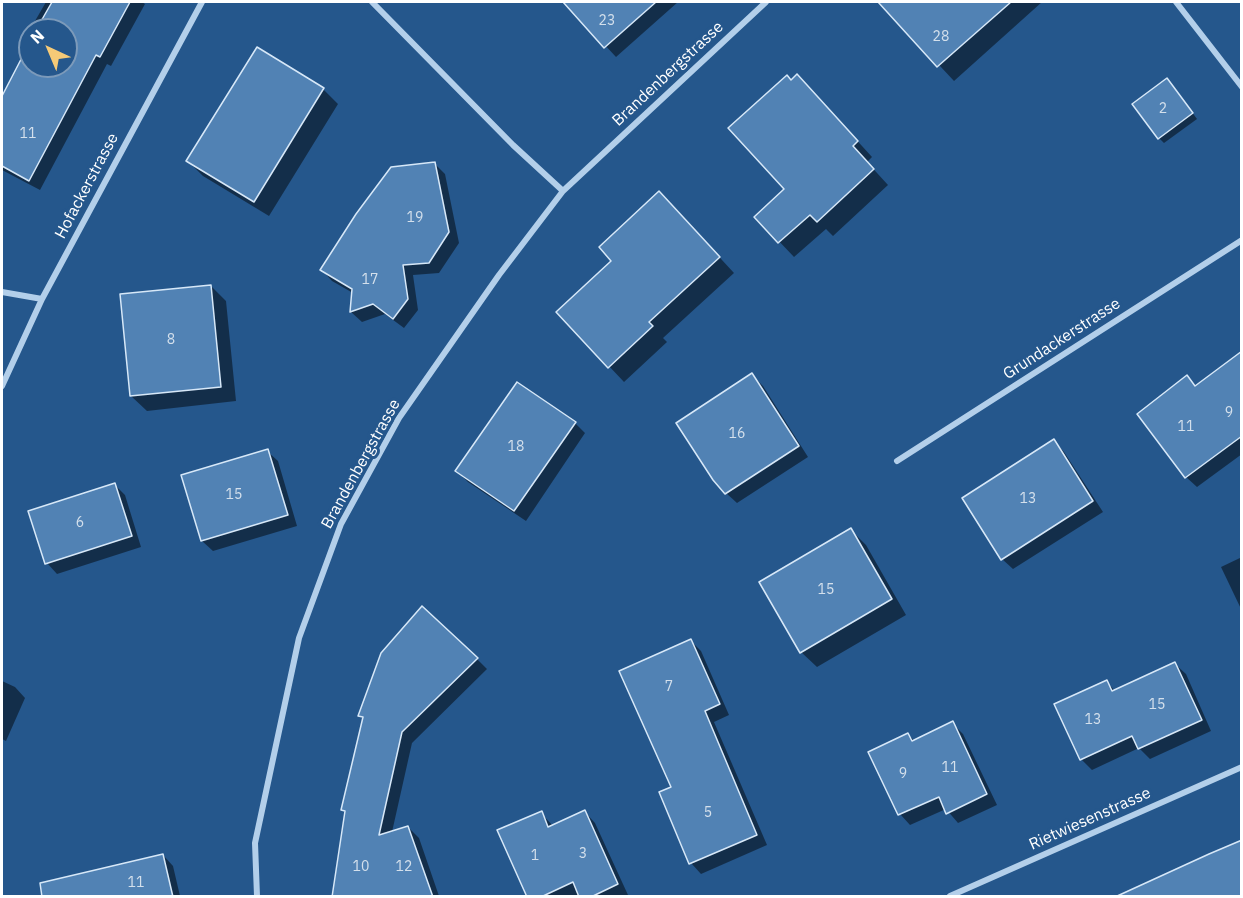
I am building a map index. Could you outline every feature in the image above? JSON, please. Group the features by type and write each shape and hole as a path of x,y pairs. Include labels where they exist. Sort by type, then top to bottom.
{"street":[{"name":"Hofackerstrasse","path":"2,387 42,299 202,2"},
{"path":"372,2 513,145 563,191"},
{"name":"Brandenbergstrasse","path":"257,897 255,843 299,638 341,525 399,418 499,275 563,191 766,2"},
{"path":"1176,2 1242,87"},
{"name":"Grundackerstrasse","path":"897,461 1242,240"},
{"path":"2,292 42,299"},
{"name":"Rietwiesenstrasse","path":"950,897 1242,767"}],"building":[{"path":"52,2 130,2 100,57 96,55 29,181 2,166 2,96 18,65 18,78 78,78 78,18 43,18"},
{"path":"563,2 656,2 604,48"},
{"path":"878,2 1011,2 937,67"},
{"path":"257,47 324,88 254,202 186,161"},
{"path":"797,74 858,141 853,146 874,169 817,222 810,215 778,243 754,217 784,189 728,128 787,75 791,80"},
{"path":"1167,78 1193,113 1158,139 1132,104"},
{"path":"435,162 449,232 429,263 403,265 408,299 393,319 373,304 350,312 352,289 320,270 356,214 391,167"},
{"path":"659,191 720,257 649,322 653,326 608,368 556,312 611,261 599,247"},
{"path":"211,285 221,387 130,396 120,294"},
{"path":"1242,351 1242,436 1185,478 1137,414 1187,375 1195,386"},
{"path":"752,373 799,446 725,494 713,480 676,423"},
{"path":"517,382 576,422 514,511 455,471"},
{"path":"1054,439 1093,501 1001,560 962,498"},
{"path":"268,449 288,515 201,541 181,475"},
{"path":"115,483 132,536 45,564 28,511"},
{"path":"851,528 892,599 800,653 759,582"},
{"path":"422,606 478,658 402,732 379,835 408,826 433,897 332,897 345,811 341,810 363,717 358,716 381,653"},
{"path":"691,639 720,704 705,711 757,835 689,864 659,792 671,787 619,671"},
{"path":"1175,662 1202,720 1138,749 1132,736 1080,760 1054,704 1107,680 1112,691"},
{"path":"953,721 987,794 946,814 939,797 898,815 868,752 908,733 912,741"},
{"path":"585,810 618,884 591,897 579,897 573,882 541,897 527,897 497,830 542,811 548,827"},
{"path":"1242,840 1242,897 1115,897 1209,854"},
{"path":"163,854 173,897 42,897 40,883"}]}
